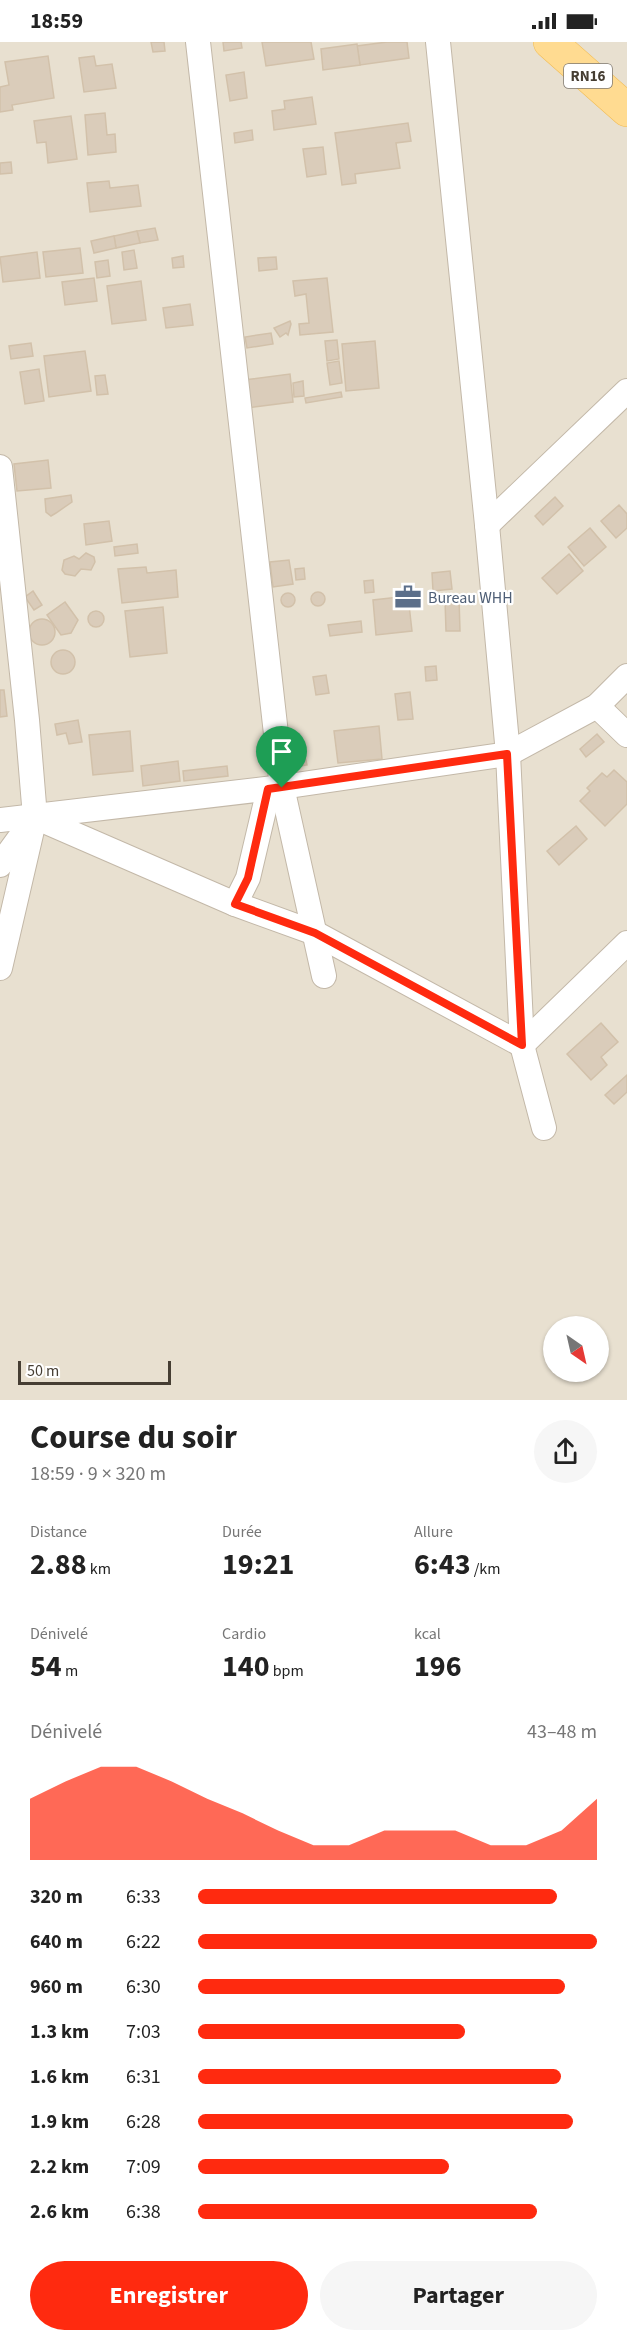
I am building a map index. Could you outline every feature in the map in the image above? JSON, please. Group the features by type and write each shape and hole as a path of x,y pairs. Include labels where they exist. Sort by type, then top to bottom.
{"main road":[{"name":"RN16","path":"550,42 627,110"}],"street":[{"path":"198,42 275,788 315,933 324,976"},
{"path":"438,42 488,525 507,754 522,1045 544,1128"},
{"path":"488,525 627,391"},
{"path":"0,467 35,817 0,968"},
{"path":"0,820 275,788 507,754 597,706 627,676"},
{"path":"597,706 627,735"},
{"path":"235,904 248,878 275,788"},
{"path":"0,865 35,817"},
{"path":"35,817 235,904 315,933 522,1045"},
{"path":"522,1045 627,943"}],"shaded area":[{"path":"0,42 627,42 627,1400 0,1400"}],"building":[{"path":"151,42 164,42 165,51 153,52"},
{"path":"223,42 241,42 242,48 224,51"},
{"path":"262,42 311,42 314,59 266,66"},
{"path":"407,42 409,58 360,65 357,46"},
{"path":"357,44 360,65 323,70 321,49"},
{"path":"48,56 54,98 12,105 13,110 0,112 0,87 9,85 5,62"},
{"path":"94,56 96,66 112,64 116,88 84,92 79,58"},
{"path":"244,72 247,98 230,101 226,75"},
{"path":"312,97 316,124 274,130 272,111 285,109 284,101"},
{"path":"105,113 107,135 115,134 116,152 88,155 85,115"},
{"path":"71,116 77,159 48,163 46,142 37,143 34,121"},
{"path":"408,123 411,141 396,143 400,168 355,174 356,183 342,185 335,133"},
{"path":"252,130 253,140 235,143 234,133"},
{"path":"323,147 326,174 307,177 303,149"},
{"path":"11,162 12,173 0,174 0,163"},
{"path":"109,181 110,188 138,185 141,206 90,212 87,183"},
{"path":"155,228 158,240 140,243 137,231"},
{"path":"137,231 140,243 116,248 114,236"},
{"path":"114,236 116,248 94,253 91,241"},
{"path":"80,248 83,273 46,277 43,252"},
{"path":"134,250 137,268 124,270 122,252"},
{"path":"37,252 40,278 3,282 0,257"},
{"path":"183,256 184,267 173,268 172,258"},
{"path":"276,257 277,269 259,271 258,258"},
{"path":"108,260 110,276 97,278 95,262"},
{"path":"94,278 97,301 65,305 62,282"},
{"path":"327,278 333,332 300,335 299,324 309,323 306,294 295,296 293,281"},
{"path":"141,281 146,320 112,324 107,286"},
{"path":"190,304 193,325 166,328 163,308"},
{"path":"290,321 288,335 286,333 280,337 274,328"},
{"path":"271,333 273,344 247,348 245,337"},
{"path":"337,340 339,359 327,361 325,341"},
{"path":"375,341 379,388 346,391 342,344"},
{"path":"31,343 33,356 11,359 9,346"},
{"path":"85,351 91,391 49,397 44,356"},
{"path":"339,361 342,383 330,385 327,363"},
{"path":"39,369 44,401 25,404 20,372"},
{"path":"290,374 293,402 247,408 244,380"},
{"path":"105,375 108,394 97,395 95,376"},
{"path":"303,381 304,396 294,397 293,383"},
{"path":"341,392 342,397 306,403 305,398"},
{"path":"48,460 51,488 17,491 14,464"},
{"path":"71,495 72,502 56,513 51,516 46,512 45,499"},
{"path":"555,497 563,506 543,525 535,516"},
{"path":"619,505 627,514 627,528 616,538 601,521"},
{"path":"109,521 112,541 86,545 84,524"},
{"path":"590,528 606,547 584,566 568,547"},
{"path":"137,544 138,553 115,556 114,547"},
{"path":"86,553 94,557 95,562 91,570 81,569 75,576 65,574 62,570 64,560 74,556 79,559"},
{"path":"569,554 583,571 557,594 542,578"},
{"path":"289,560 293,584 273,587 270,562"},
{"path":"146,567 147,573 176,570 178,597 122,603 118,569"},
{"path":"304,568 305,579 296,580 295,569"},
{"path":"450,571 452,589 433,591 432,573"},
{"path":"373,580 374,592 365,593 364,581"},
{"path":"33,591 42,605 34,610 25,597"},
{"path":"318,592 323,594 325,599 323,604 318,606 313,604 311,599 313,594"},
{"path":"285,593 291,593 295,600 291,607 285,607 281,603 281,597"},
{"path":"408,596 412,631 376,635 373,600"},
{"path":"459,598 460,631 446,631 445,599"},
{"path":"65,602 78,620 71,633 61,635 47,615"},
{"path":"163,607 167,653 130,657 125,611"},
{"path":"96,611 102,613 104,619 102,625 96,627 90,625 88,619 90,613"},
{"path":"42,619 51,623 55,632 51,641 42,645 33,641 29,632 33,623"},
{"path":"361,621 362,632 330,636 328,625"},
{"path":"58,650 68,650 75,657 75,667 68,674 58,674 51,667 51,657"},
{"path":"436,666 437,680 426,681 425,667"},
{"path":"326,675 329,693 316,695 313,677"},
{"path":"0,690 4,690 7,716 0,717"},
{"path":"410,692 413,719 398,720 395,694"},
{"path":"78,720 82,742 69,744 66,733 57,735 55,724"},
{"path":"379,726 382,759 338,763 334,731"},
{"path":"130,731 133,771 93,775 89,735"},
{"path":"597,734 604,742 586,757 580,749"},
{"path":"305,756 307,765 295,767 294,758"},
{"path":"178,761 180,781 143,786 141,766"},
{"path":"227,766 228,776 184,781 183,771"},
{"path":"614,770 627,782 627,804 605,826 580,801 590,791 587,788 602,773 607,777"},
{"path":"576,826 587,839 559,865 547,851"},
{"path":"601,1023 618,1042 601,1057 607,1065 591,1080 567,1054"},
{"path":"627,1075 627,1092 614,1104 605,1095"}],"place":[{"name":"Bureau WHH","path":"408,597"}],"route":[{"path":"507,754 522,1045 315,933 235,904 248,878 268,789 282,788 507,754"}]}
